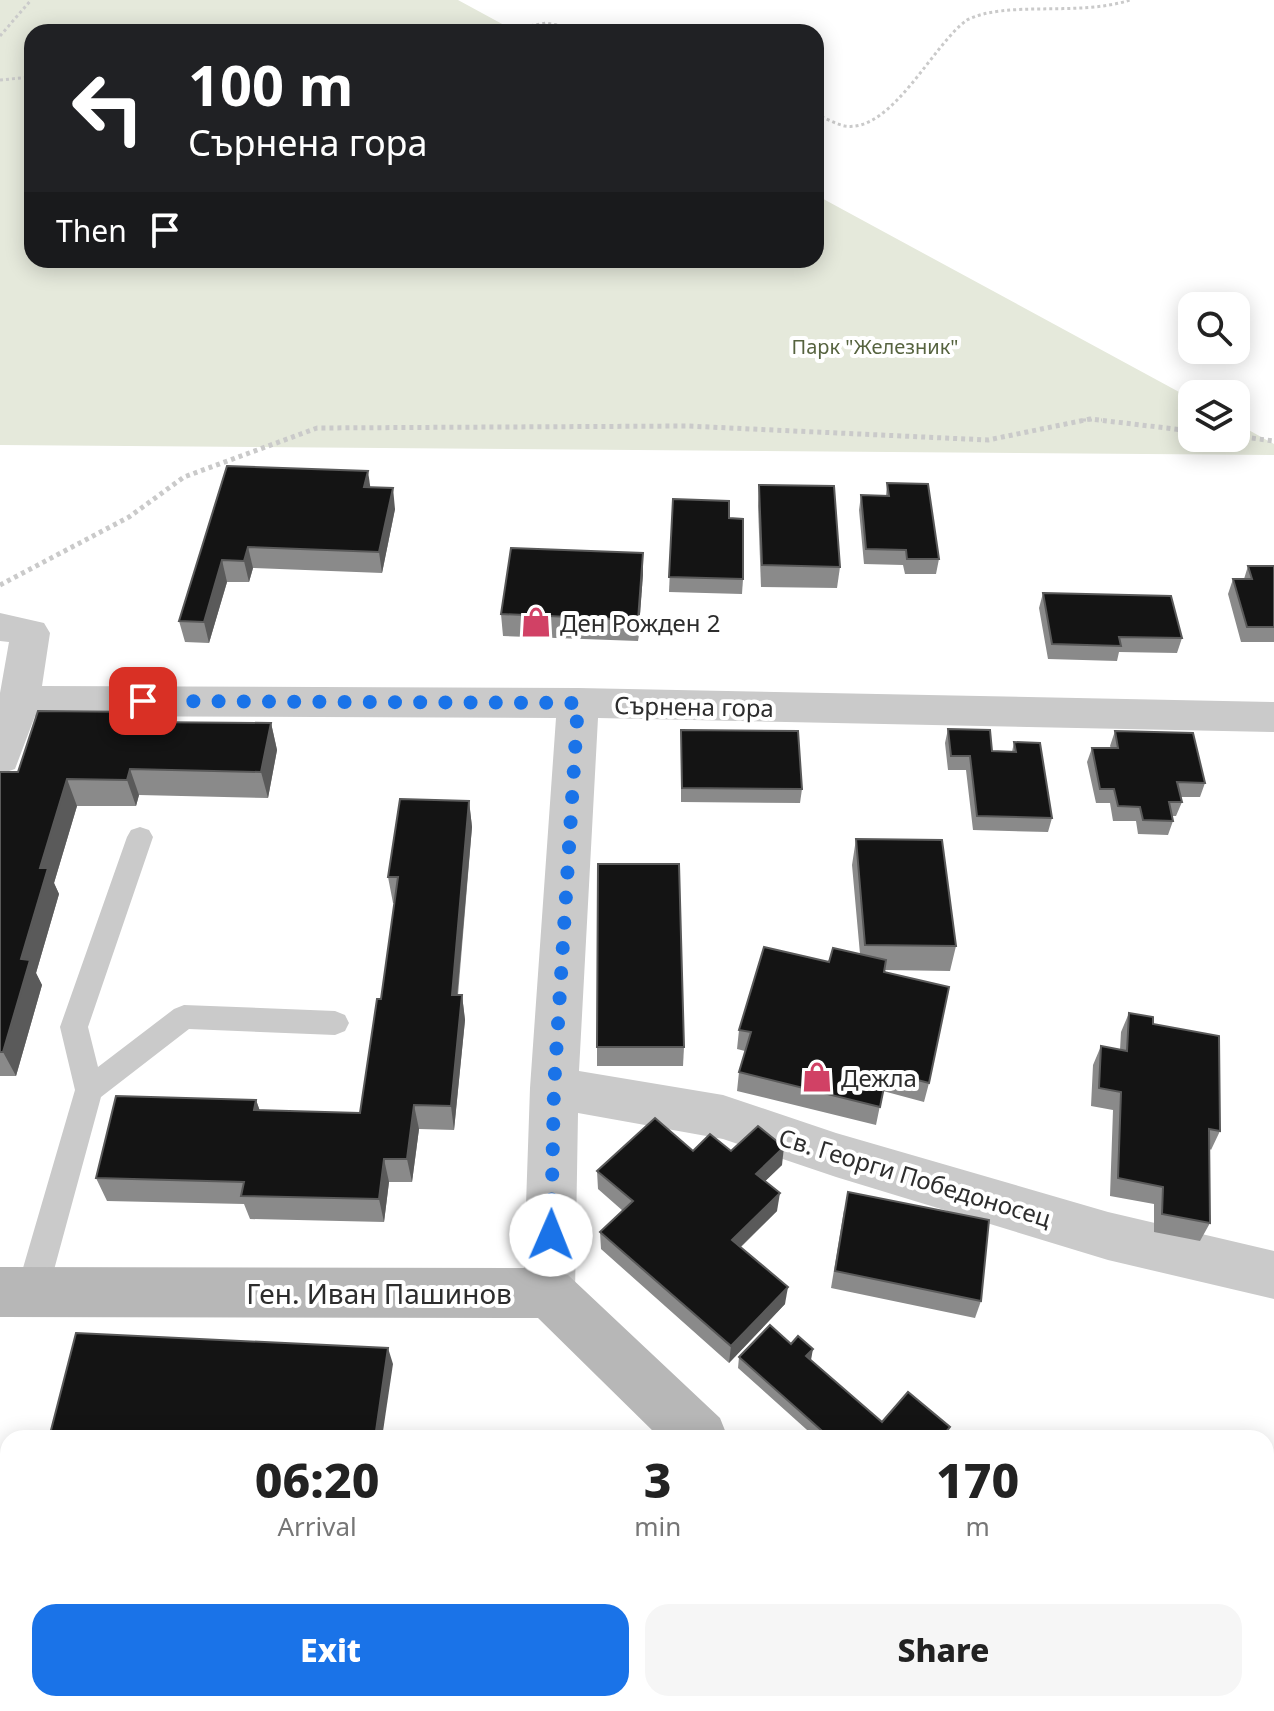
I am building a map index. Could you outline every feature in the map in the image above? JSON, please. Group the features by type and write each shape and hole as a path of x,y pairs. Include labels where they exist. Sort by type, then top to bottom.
{"street":[{"path":"0,627 30,633 19,701 0,758"},
{"name":"Сърнена гора","path":"19,701 578,703 1274,717"},
{"path":"578,703 554,1088 549,1293 692,1430"},
{"name":"Св. Георги Победоносец","path":"554,1088 723,1117 836,1155 1108,1236 1274,1275"},
{"name":"Ген. Иван Пашинов","path":"16,1292 549,1293"}],"lane":[{"path":"89,1090 74,1027 140,837"},
{"path":"16,1292 89,1090 184,1017 335,1023"}],"path":[{"path":"0,36 31,0"},
{"path":"824,117 847,126 876,120 954,31 984,10 1027,2 1088,7 1119,5 1130,0"},
{"path":"524,24 571,24"},
{"path":"0,80 24,78"},
{"path":"0,585 129,517 184,477 317,428 687,426 988,440 1090,419 1178,429"},
{"path":"1250,438 1274,441"}],"green space":[{"name":"Парк \"Железник\"","path":"0,0 458,0 502,24 24,24 24,268 824,268 824,199 1178,391 1178,452 1250,452 1250,431 1274,444 1274,455 0,445"}],"building":[{"path":"227,466 368,471 364,487 393,488 379,552 248,547 244,561 222,560 204,622 179,621"},
{"path":"887,483 928,484 939,559 907,559 906,550 866,549 861,495 889,496"},
{"path":"759,485 834,486 840,567 762,565"},
{"path":"673,499 729,501 729,518 743,519 743,579 669,577"},
{"path":"511,548 643,553 638,620 501,614"},
{"path":"1248,566 1274,566 1274,627 1247,627 1233,579 1252,579"},
{"path":"1043,593 1171,596 1182,638 1119,637 1121,646 1052,644"},
{"path":"38,711 144,712 142,722 271,723 261,772 130,769 127,780 67,779 40,868 48,868 21,959 30,960 3,1052 0,1052 0,772 18,772"},
{"path":"948,729 990,730 992,751 1016,752 1014,742 1040,743 1052,818 977,816 970,756 951,756"},
{"path":"681,730 798,731 802,789 682,788"},
{"path":"1115,731 1193,733 1205,783 1177,782 1182,802 1169,802 1173,821 1143,820 1140,807 1118,806 1114,789 1100,789 1092,748 1118,748"},
{"path":"400,799 469,801 452,995 462,995 451,1106 414,1105 407,1159 384,1159 379,1199 241,1196 244,1182 96,1178 116,1096 256,1100 254,1110 360,1113 377,999 381,999 398,877 388,877"},
{"path":"856,839 942,840 956,946 865,945"},
{"path":"598,864 679,864 684,1047 597,1047"},
{"path":"764,947 829,962 833,948 886,960 884,972 949,987 929,1083 887,1072 880,1107 739,1072 751,1032 739,1030"},
{"path":"1129,1013 1153,1017 1153,1024 1219,1036 1220,1131 1209,1129 1210,1223 1162,1214 1163,1187 1118,1178 1121,1092 1099,1088 1101,1046 1127,1051"},
{"path":"655,1118 693,1151 710,1134 731,1151 758,1126 784,1147 756,1174 780,1193 732,1240 788,1287 731,1346 600,1232 633,1201 597,1171"},
{"path":"848,1192 989,1220 981,1301 835,1271"},
{"path":"770,1325 791,1344 798,1336 813,1349 806,1356 882,1422 908,1392 950,1427 948,1430 821,1430 739,1357"},
{"path":"76,1333 388,1348 376,1430 51,1430"}],"place":[{"name":"Ден Рожден 2","path":"536,622"},
{"name":"Дежла","path":"817,1077"}],"route":[{"path":"143,701 578,703 554,1088 551,1235"}]}
